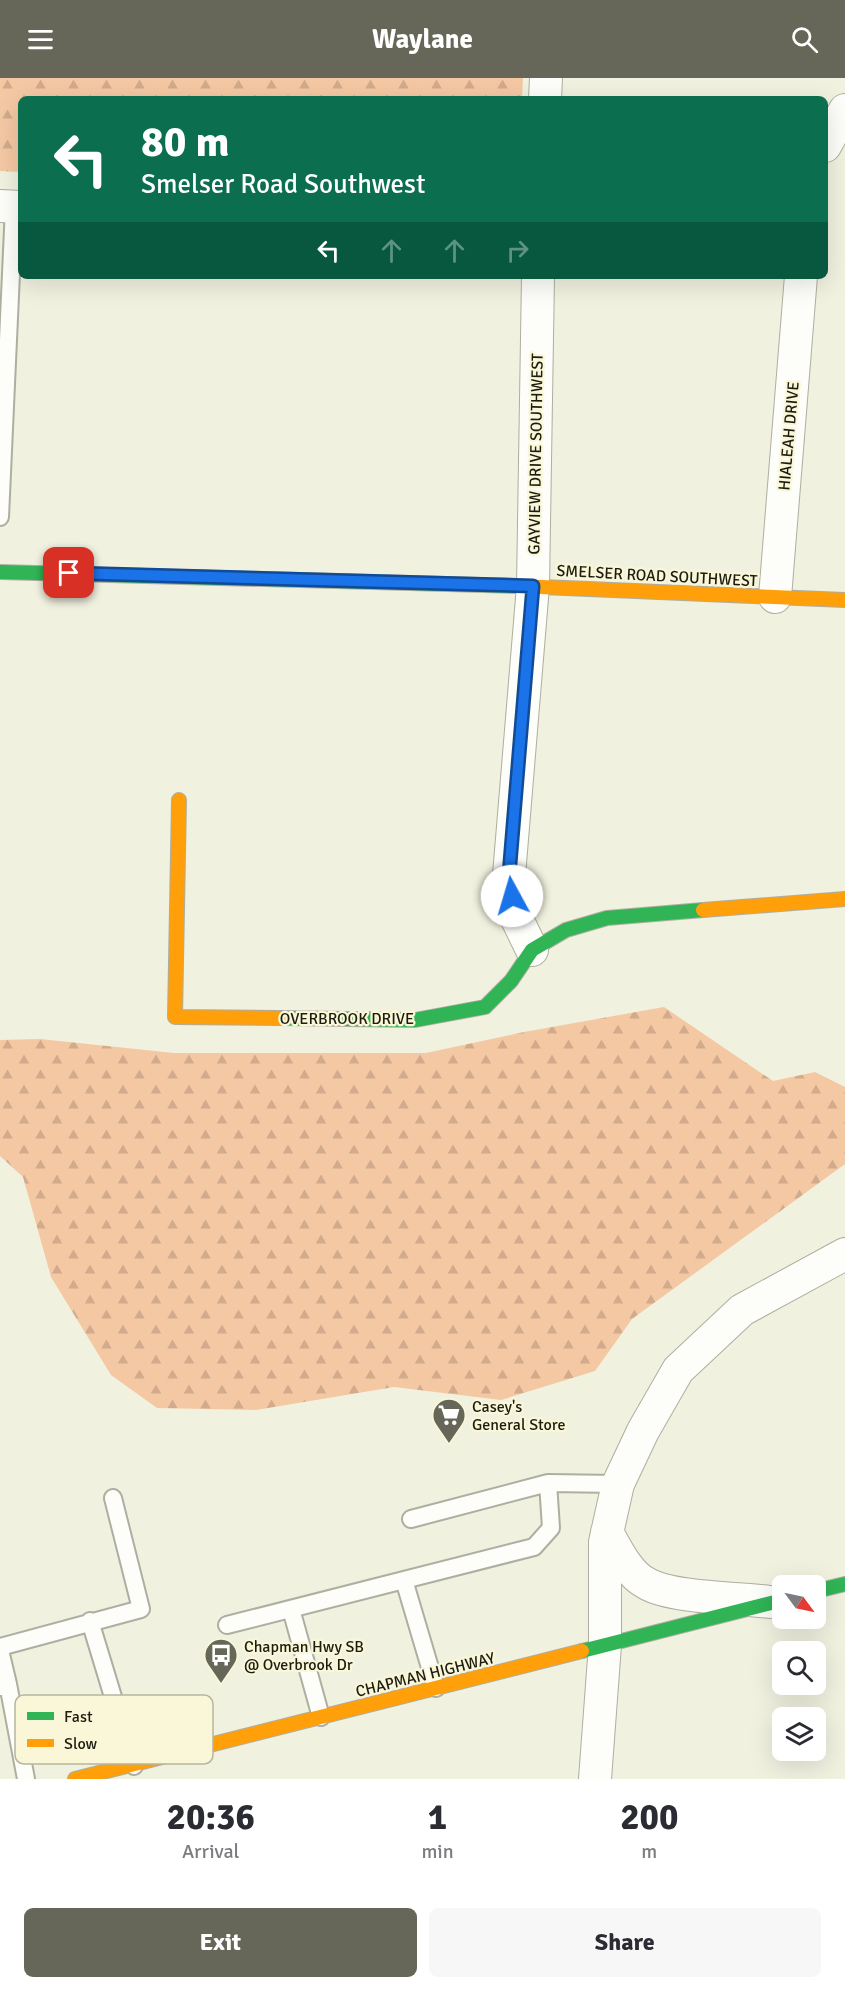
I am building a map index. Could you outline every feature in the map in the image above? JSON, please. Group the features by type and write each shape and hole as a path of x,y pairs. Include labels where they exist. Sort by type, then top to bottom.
{"main road":[{"name":"SMELSER ROAD SOUTHWEST","path":"0,572 533,586 845,600"},
{"name":"OVERBROOK DRIVE","path":"179,800 175,1017 415,1020 485,1007 511,981 532,950 566,930 607,918 845,899"},
{"path":"826,1589 845,1584"},
{"name":"CHAPMAN HIGHWAY","path":"213,1745 772,1603"},
{"name":"CHAPMAN HIGHWAY","path":"75,1779 142,1764"}],"street":[{"path":"545,96 546,78"},
{"path":"828,141 845,110"},
{"name":"GAYVIEW DRIVE SOUTHWEST","path":"532,950 516,917 509,875 533,586 538,279"},
{"name":"HIALEAH DRIVE","path":"775,597 801,279"},
{"path":"595,1779 604,1645 607,1532 618,1484 643,1431 678,1370 742,1310 845,1254"},
{"path":"607,1532 622,1558 644,1583 667,1590 772,1600"}],"lane":[{"path":"0,517 12,207"},
{"path":"411,1519 548,1483 618,1484"},
{"path":"227,1625 534,1547 551,1528 548,1483"},
{"path":"15,1732 4,1686 0,1648 90,1621 141,1609 113,1498"},
{"path":"404,1580 436,1688"},
{"path":"291,1609 321,1717"},
{"path":"90,1621 112,1695"},
{"path":"22,1764 26,1779"}],"green space":[{"path":"0,78 523,78 522,96 18,96 18,172 0,171"},
{"path":"664,1007 773,1081 815,1072 845,1087 845,1164 632,1319 595,1371 501,1400 394,1387 256,1410 157,1408 111,1375 51,1277 23,1177 0,1156 0,1040 40,1039 174,1053 426,1053 524,1032"}],"traffic: fast":[{"path":"0,572 518,586"},
{"path":"280,1018 415,1020 485,1007 511,981 532,950 566,930 607,918 703,910"},
{"path":"826,1589 845,1584"},
{"path":"582,1651 772,1603"}],"traffic: slow":[{"path":"518,586 845,600"},
{"path":"179,800 175,1017 280,1018"},
{"path":"703,910 845,899"},
{"path":"213,1744 582,1651"},
{"path":"75,1779 134,1764"}],"place":[{"name":"Casey's General Store","path":"449,1444"},
{"name":"Chapman Hwy SB @ Overbrook Dr","path":"221,1684"}],"route":[{"path":"69,573 533,586 509,875 512,896"}]}
